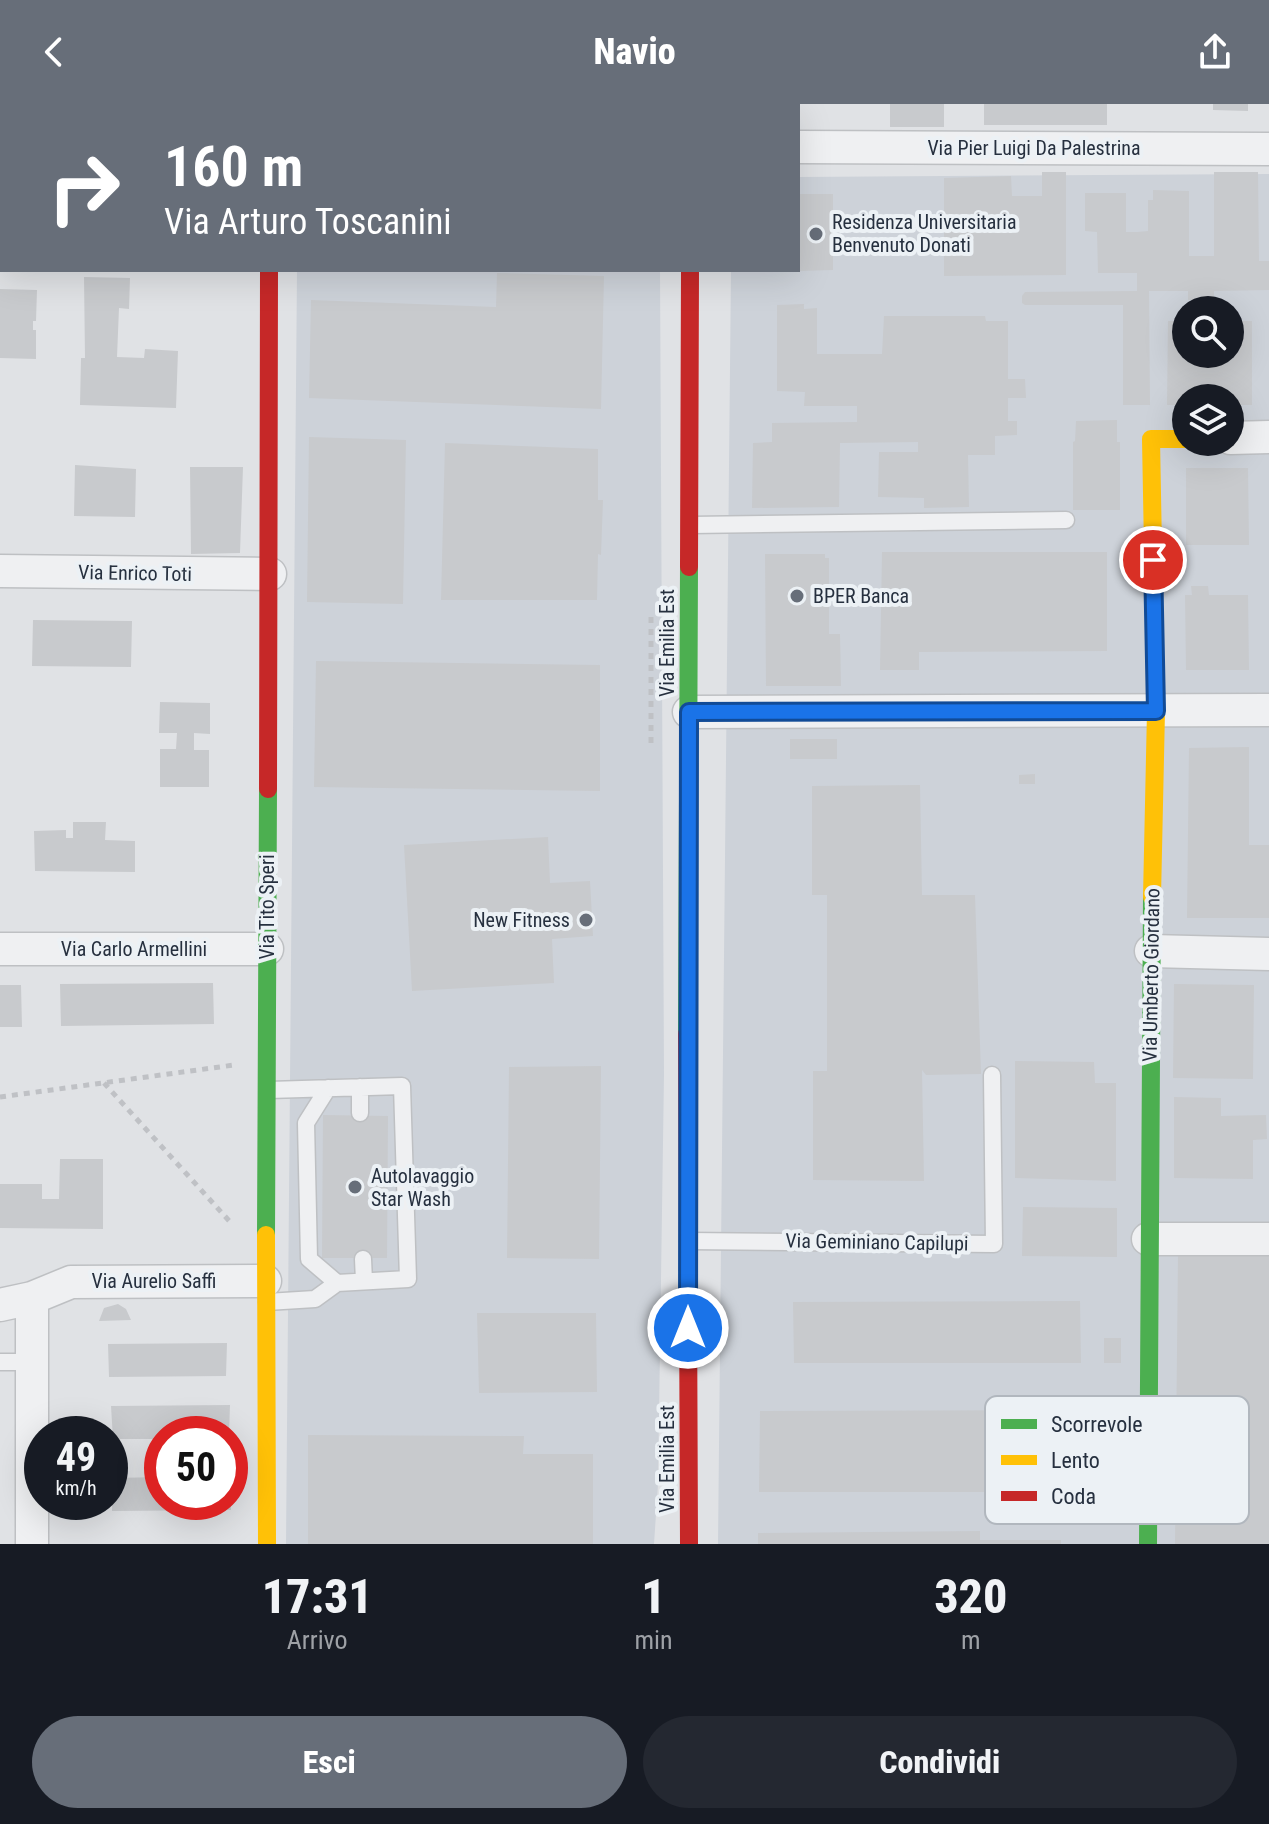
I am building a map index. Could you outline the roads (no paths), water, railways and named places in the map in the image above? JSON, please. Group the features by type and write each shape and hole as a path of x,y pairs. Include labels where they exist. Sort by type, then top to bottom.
{"street":[{"name":"Via Pier Luigi Da Palestrina","path":"800,147 1269,149"},
{"name":"Via Tito Speri","path":"267,1544 269,272"},
{"name":"Via Emilia Est","path":"689,1544 690,272"},
{"path":"1244,438 1269,437"},
{"name":"Via Umberto Giordano","path":"1148,1396 1156,711 1151,439 1172,439"},
{"name":"Via Enrico Toti","path":"0,571 270,574"},
{"path":"689,712 1269,710"},
{"name":"Via Carlo Armellini","path":"0,949 267,949"},
{"path":"1151,951 1269,954"},
{"path":"1148,1239 1269,1239"},
{"name":"Via Aurelio Saffi","path":"0,1305 32,1298 71,1282 265,1291"},
{"path":"32,1298 32,1544"}],"lane":[{"path":"689,525 1066,520"},
{"name":"Via Geminiano Capilupi","path":"688,1241 994,1244 992,1075"},
{"path":"265,1291 315,1299 337,1283 408,1279 402,1086 266,1090"},
{"path":"360,1087 360,1113"},
{"path":"328,1088 306,1123 309,1259 337,1283"},
{"path":"363,1259 364,1281"},
{"path":"0,1362 32,1362"}],"place":[{"name":"Residenza Universitaria Benvenuto Donati","path":"816,234"},
{"name":"BPER Banca","path":"797,596"},
{"name":"New Fitness","path":"586,920"},
{"name":"Autolavaggio Star Wash","path":"355,1187"}]}
